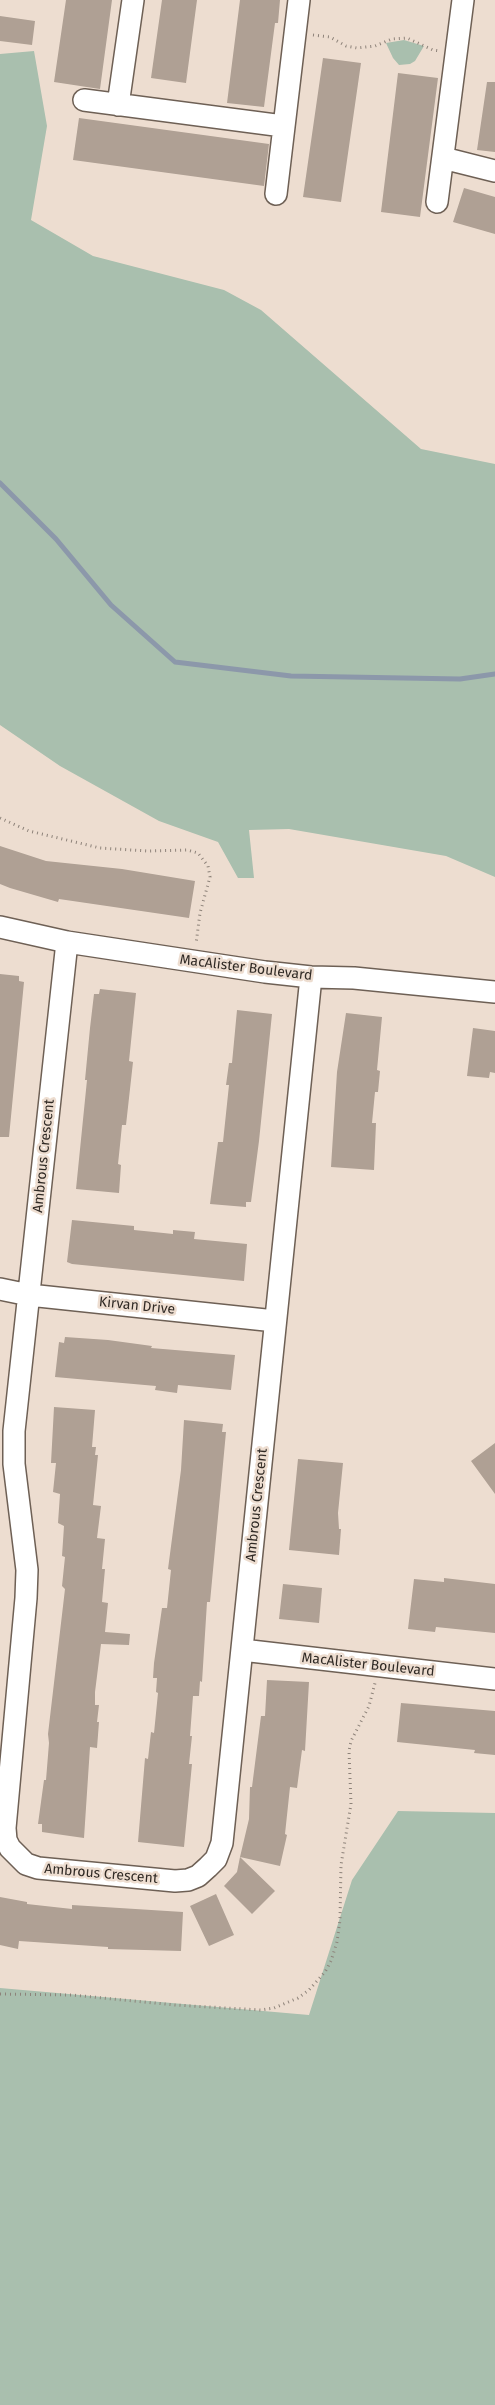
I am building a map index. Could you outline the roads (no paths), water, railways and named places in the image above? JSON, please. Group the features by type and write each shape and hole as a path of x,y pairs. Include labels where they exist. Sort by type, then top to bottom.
{"street":[{"path":"118,105 133,0"},
{"path":"276,194 298,0"},
{"path":"437,202 463,0"},
{"path":"84,100 283,126"},
{"path":"443,158 495,171"},
{"name":"MacAlister Boulevard","path":"0,927 68,942 194,962 311,977 354,978 495,992"},
{"name":"Ambrous Crescent","path":"68,942 14,1431 14,1464 27,1570 5,1828 6,1840 10,1848 26,1864 47,1869 175,1881 188,1880 198,1876 208,1868 216,1859 222,1843 311,977"},
{"name":"Kirvan Drive","path":"0,1289 29,1295 275,1321"},
{"name":"MacAlister Boulevard","path":"242,1650 495,1679"}],"waterway":[{"path":"0,483 56,539 111,605 175,662 291,676 460,679 495,674"}]}
